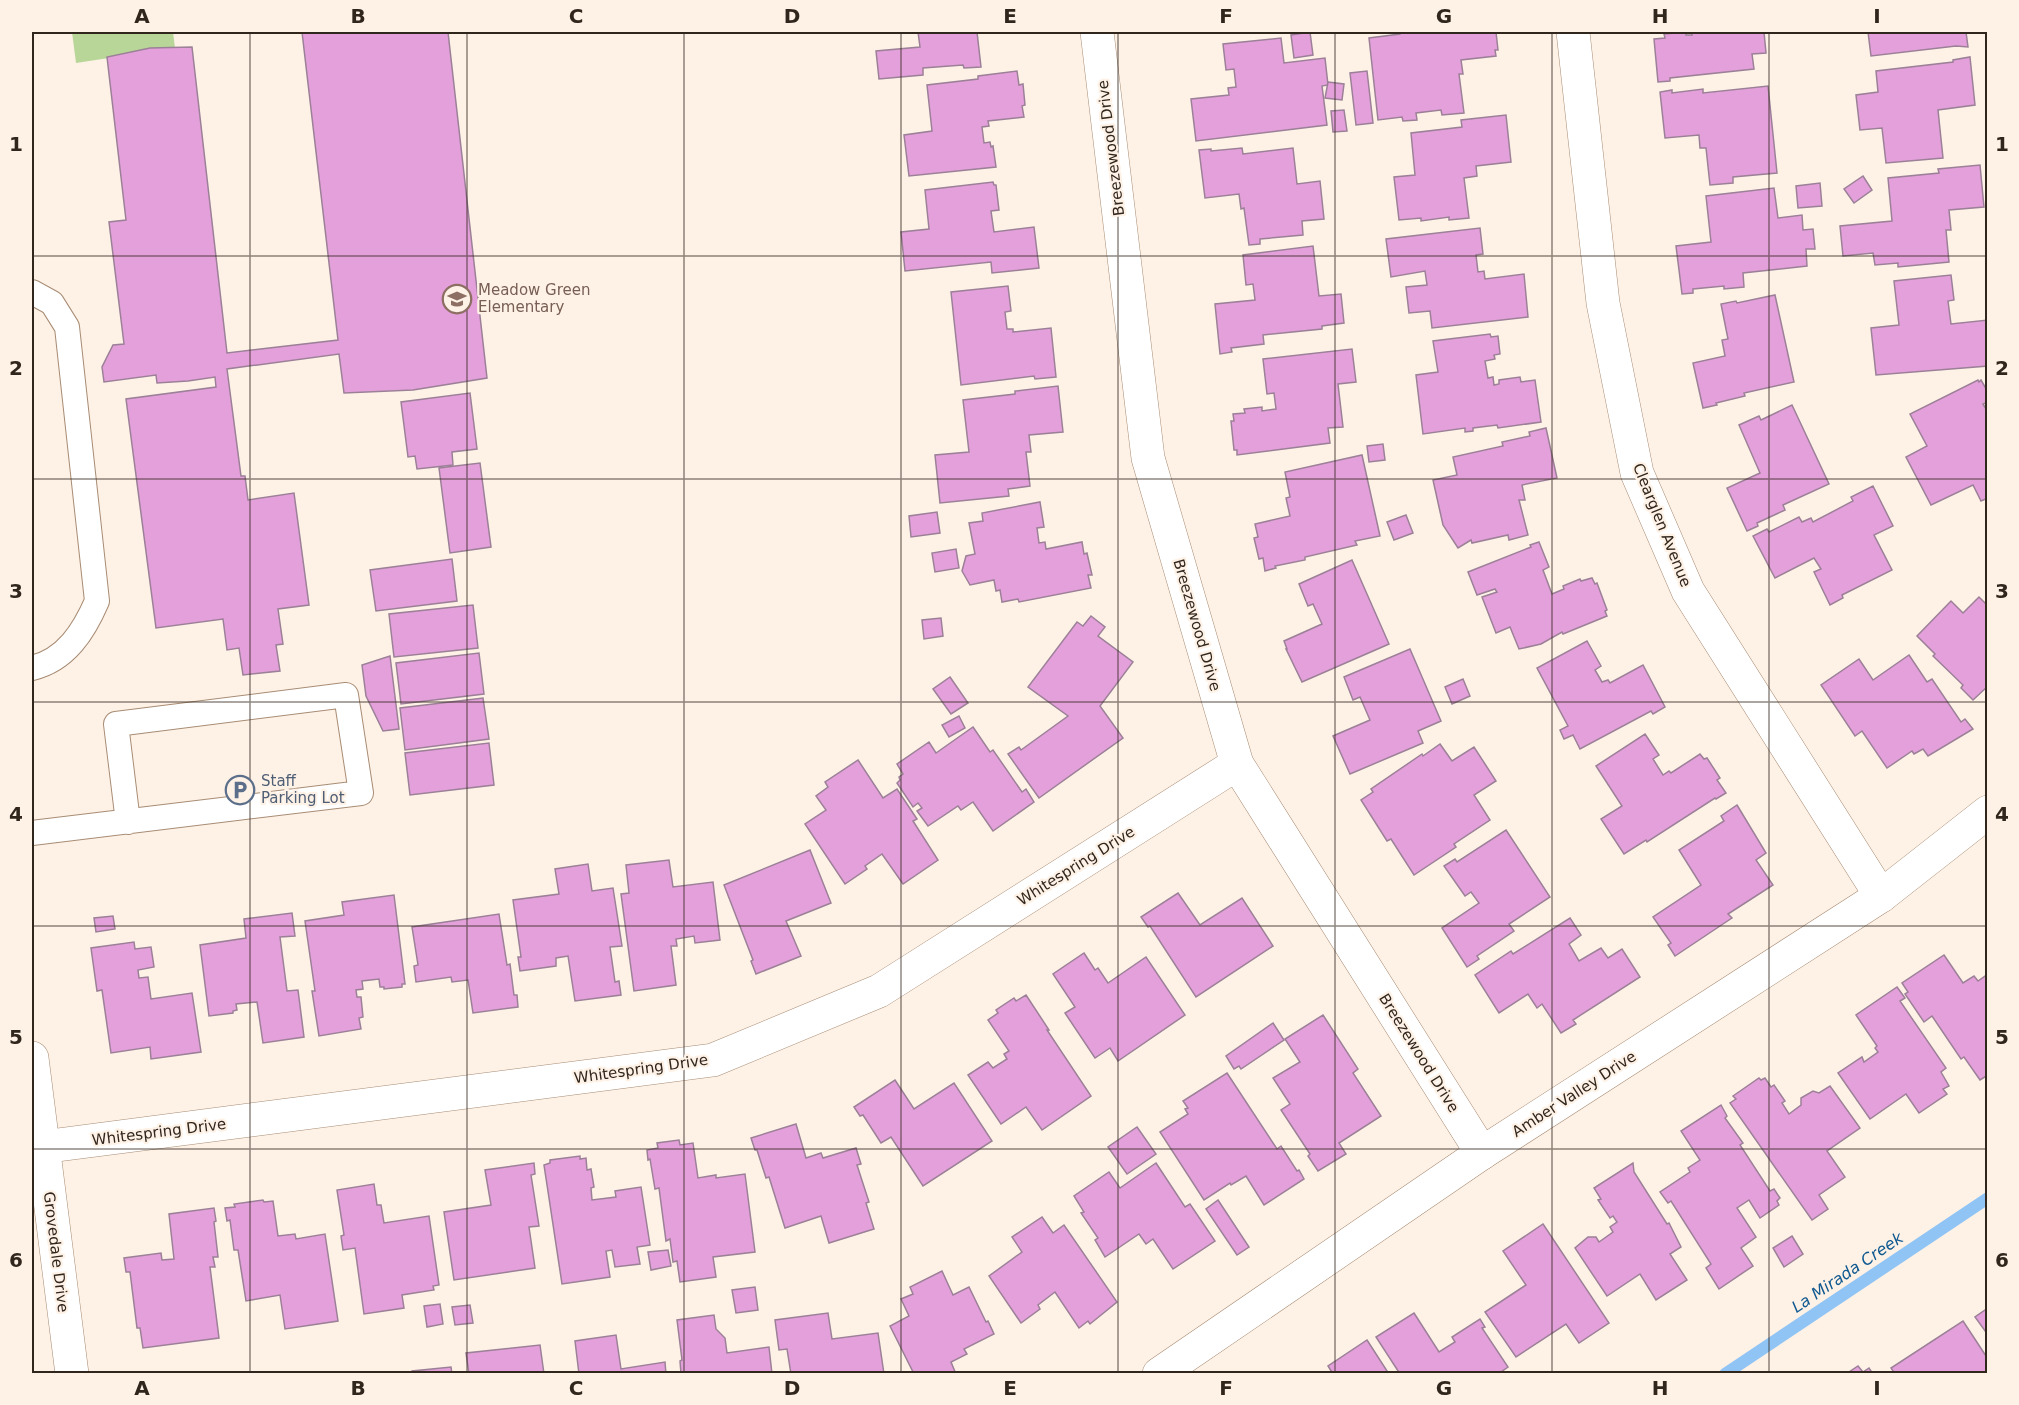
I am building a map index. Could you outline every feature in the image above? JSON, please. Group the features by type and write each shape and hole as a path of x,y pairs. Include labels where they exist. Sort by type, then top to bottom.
{"street":[{"name":"Breezewood Drive","path":"1097,32 1148,458 1237,764 1482,1153"},
{"name":"Clearglen Avenue","path":"1574,32 1603,303 1637,473 1688,591 1881,896"},
{"name":"Whitespring Drive","path":"42,1147 713,1060 879,991 1237,764"},
{"name":"Amber Valley Drive","path":"1159,1374 1482,1153 1881,896 1988,813"},
{"name":"Grovedale Drive","path":"32,1058 72,1374"}],"lane":[{"path":"32,292 52,303 67,327 98,601 87,624 67,650 42,665 32,668"},
{"path":"32,833 128,822 362,793 346,695 116,724 128,822"}],"green space":[{"path":"72,32 173,32 175,48 76,63"}],"building":[{"path":"302,32 448,32 487,378 413,390 344,393 339,354 227,369 241,476 245,476 248,500 294,493 309,605 278,609 283,644 276,645 280,671 243,675 239,648 227,650 223,619 156,628 126,399 216,387 215,377 157,383 156,375 104,382 102,367 113,345 124,344 109,222 126,220 107,57 150,48 192,47 227,353 338,340"},
{"path":"918,32 977,32 981,67 964,68 963,65 923,68 923,75 879,79 876,51 920,47"},
{"path":"1310,32 1313,55 1294,58 1291,35"},
{"path":"1400,32 1496,32 1498,50 1495,50 1496,56 1461,60 1463,74 1459,74 1464,113 1442,115 1441,110 1416,113 1417,120 1403,121 1402,117 1378,120 1369,38 1400,34"},
{"path":"1686,32 1686,35 1692,35 1691,32 1764,32 1766,53 1752,54 1754,69 1670,78 1670,81 1658,82 1654,39 1665,38 1664,34"},
{"path":"1868,32 1966,32 1968,47 1956,46 1871,56"},
{"path":"1281,38 1284,63 1325,58 1328,85 1322,86 1327,125 1196,141 1191,99 1229,95 1228,88 1236,87 1234,69 1226,70 1223,44"},
{"path":"1970,57 1975,105 1938,110 1943,158 1886,163 1882,128 1860,130 1856,95 1878,92 1876,71 1953,62 1953,60"},
{"path":"1017,71 1019,85 1023,84 1024,117 988,121 989,126 982,127 984,143 990,142 991,147 993,146 996,167 909,176 904,135 932,131 927,85 978,79 978,76"},
{"path":"1367,71 1373,123 1356,125 1350,73"},
{"path":"1328,82 1344,84 1342,100 1325,98"},
{"path":"1768,86 1777,173 1733,177 1733,183 1710,185 1706,148 1700,148 1699,135 1665,138 1660,92 1672,90 1672,93 1703,89 1703,93"},
{"path":"1344,110 1347,131 1333,132 1331,111"},
{"path":"1506,115 1511,162 1476,166 1477,176 1464,178 1469,218 1399,220 1394,177 1415,175 1411,133 1462,127 1461,120"},
{"path":"1242,148 1243,154 1293,148 1297,184 1320,181 1324,219 1302,221 1303,235 1260,239 1260,244 1249,245 1244,208 1241,209 1239,194 1205,198 1199,150"},
{"path":"1980,165 1984,207 1949,210 1951,230 1946,230 1949,262 1898,267 1898,263 1875,265 1873,253 1843,256 1840,226 1892,221 1888,178 1939,173 1938,169"},
{"path":"1863,176 1872,190 1854,203 1844,189"},
{"path":"993,182 996,185 999,210 991,211 994,232 1034,227 1039,268 992,273 991,262 905,271 901,232 929,229 925,190"},
{"path":"1820,183 1822,206 1798,208 1796,186"},
{"path":"1774,188 1778,218 1802,215 1803,230 1813,229 1815,249 1806,249 1807,266 1743,273 1744,287 1693,289 1693,293 1682,294 1676,246 1711,242 1706,196"},
{"path":"1480,228 1483,254 1476,255 1478,272 1484,271 1485,279 1524,274 1528,317 1432,328 1430,311 1409,313 1406,287 1427,285 1425,271 1391,277 1386,239"},
{"path":"1313,246 1319,296 1341,294 1344,323 1322,326 1322,329 1263,335 1264,344 1231,348 1232,352 1220,354 1215,304 1255,300 1253,284 1246,285 1243,255"},
{"path":"1951,275 1954,300 1948,301 1951,324 1988,320 1988,366 1876,375 1871,328 1899,325 1894,281"},
{"path":"1008,286 1011,311 1005,312 1007,329 1013,329 1013,332 1051,328 1056,377 1035,379 1034,376 961,385 951,292"},
{"path":"1775,295 1794,382 1744,393 1745,396 1703,408 1693,363 1725,356 1722,340 1728,339 1721,304"},
{"path":"1490,334 1491,337 1498,336 1500,354 1494,355 1495,359 1485,361 1488,378 1493,377 1494,385 1499,384 1499,380 1520,377 1521,382 1535,380 1541,422 1498,428 1497,425 1473,428 1473,431 1465,432 1465,428 1423,434 1416,375 1438,372 1433,341"},
{"path":"1352,349 1356,382 1338,384 1343,427 1328,428 1330,443 1237,455 1237,450 1234,450 1231,421 1234,421 1233,414 1245,413 1244,409 1262,407 1262,411 1276,409 1274,393 1267,394 1263,359"},
{"path":"1978,380 1979,382 1981,380 1988,392 1988,402 1983,404 1988,412 1988,498 1981,501 1973,485 1931,505 1906,457 1927,446 1910,414"},
{"path":"1058,386 1063,432 1029,435 1031,452 1026,452 1030,486 1008,489 1009,496 940,503 935,455 969,452 963,400"},
{"path":"470,393 477,449 452,452 453,465 417,469 415,456 408,457 401,402"},
{"path":"1792,405 1829,484 1783,505 1785,510 1757,523 1758,526 1747,531 1727,488 1760,473 1739,425 1759,416 1761,420"},
{"path":"1546,428 1557,478 1522,485 1525,500 1519,500 1528,535 1509,540 1508,535 1472,543 1471,540 1458,548 1443,525 1433,480 1457,475 1453,457 1503,446 1502,442 1530,436 1529,432"},
{"path":"1383,444 1385,460 1369,462 1367,446"},
{"path":"1362,455 1380,536 1355,541 1357,545 1305,557 1305,560 1275,566 1276,568 1265,571 1263,558 1259,559 1254,538 1258,537 1255,524 1290,516 1286,498 1290,497 1285,472"},
{"path":"480,463 491,547 450,553 439,468"},
{"path":"1873,486 1893,526 1874,535 1892,570 1842,595 1843,598 1830,605 1814,572 1821,569 1814,558 1775,578 1753,536 1767,529 1769,532 1799,517 1802,522 1811,518 1813,522 1853,501 1851,497"},
{"path":"1040,502 1044,527 1037,528 1039,543 1045,542 1046,549 1082,542 1092,575 1088,575 1091,588 1019,602 1018,599 1002,602 1000,590 996,591 994,580 970,585 962,571 966,556 975,554 969,523 983,521 982,513"},
{"path":"937,512 940,533 911,537 909,516"},
{"path":"1406,515 1413,533 1394,540 1387,522"},
{"path":"1539,542 1549,567 1543,570 1552,594 1564,589 1563,586 1580,579 1581,581 1592,578 1595,584 1597,583 1607,616 1563,634 1562,632 1541,644 1519,649 1510,627 1496,633 1482,597 1497,592 1495,589 1477,595 1468,572"},
{"path":"956,549 959,568 935,572 932,553"},
{"path":"452,559 457,601 376,611 370,570"},
{"path":"1352,560 1389,644 1302,682 1284,641 1322,624 1313,604 1308,606 1299,584"},
{"path":"1979,597 1985,603 1988,602 1988,686 1973,700 1961,688 1963,685 1933,656 1935,654 1917,636 1951,601 1963,613"},
{"path":"473,605 478,648 394,657 389,614"},
{"path":"1091,616 1105,627 1098,636 1133,662 1100,706 1123,738 1039,798 1008,754 1019,747 1021,750 1068,716 1028,687 1077,622 1083,626"},
{"path":"941,618 943,636 924,639 922,620"},
{"path":"1587,641 1601,666 1595,670 1602,682 1608,680 1610,683 1643,665 1665,707 1653,714 1651,711 1580,749 1573,735 1564,739 1560,730 1568,726 1537,668"},
{"path":"1410,649 1441,721 1418,731 1423,743 1350,774 1333,736 1370,720 1360,697 1353,700 1344,677"},
{"path":"479,653 484,694 401,704 396,663"},
{"path":"1909,655 1927,682 1932,679 1961,722 1965,719 1973,729 1928,756 1923,749 1914,754 1912,751 1887,768 1862,731 1855,736 1821,685 1859,659 1873,680"},
{"path":"390,656 399,729 383,731 366,696 362,665"},
{"path":"950,677 968,703 951,714 933,689"},
{"path":"1463,679 1470,696 1452,704 1445,687"},
{"path":"483,698 489,739 405,750 400,708"},
{"path":"959,716 965,728 949,737 942,725"},
{"path":"973,727 990,752 993,750 1022,792 1026,789 1034,802 993,831 973,802 961,810 958,806 928,826 917,811 922,808 918,803 913,807 897,783 903,774 897,764 929,742 936,753"},
{"path":"1645,734 1659,755 1653,759 1663,775 1669,771 1671,773 1700,754 1704,759 1707,758 1720,778 1717,780 1726,793 1624,854 1601,819 1622,806 1596,766"},
{"path":"489,743 494,785 410,795 405,753"},
{"path":"1440,744 1452,761 1474,747 1496,781 1474,795 1490,820 1454,844 1456,847 1414,875 1391,839 1387,841 1361,800 1373,792 1371,789"},
{"path":"858,760 883,798 897,789 917,819 913,821 938,860 903,884 882,854 865,866 867,869 845,884 805,824 826,810 816,796 828,787 825,782"},
{"path":"1737,805 1766,853 1756,860 1773,885 1728,914 1732,918 1675,956 1668,945 1671,943 1653,917 1701,885 1679,850 1724,821 1721,816"},
{"path":"1506,830 1550,897 1509,924 1514,931 1477,956 1479,959 1467,967 1442,928 1479,903 1471,892 1465,896 1444,866 1455,859 1457,862"},
{"path":"810,850 831,903 786,921 801,956 756,974 751,961 753,960 724,885"},
{"path":"669,860 673,887 713,882 720,940 695,943 694,936 676,939 677,946 671,946 676,985 634,991 621,894 629,893 626,865"},
{"path":"588,864 592,891 613,888 622,946 610,947 615,982 619,981 621,995 575,1001 568,956 556,958 556,966 520,971 518,957 521,957 513,900 559,894 555,869"},
{"path":"1178,893 1200,925 1242,898 1273,946 1196,997 1150,926 1148,927 1141,917"},
{"path":"394,895 405,984 402,984 402,987 384,989 380,987 379,979 362,981 363,989 356,990 357,997 361,997 363,1017 359,1018 361,1029 319,1036 305,921 344,915 342,902"},
{"path":"292,913 295,936 280,937 287,991 298,990 304,1037 263,1043 257,1002 236,1004 237,1010 233,1013 209,1016 200,945 246,938 244,919"},
{"path":"499,914 507,965 510,964 518,1007 473,1013 468,980 452,982 451,977 416,982 414,966 418,965 412,927"},
{"path":"113,916 115,929 96,932 94,918"},
{"path":"1570,918 1581,935 1569,944 1579,961 1601,948 1608,958 1622,949 1640,977 1573,1020 1576,1024 1561,1033 1542,1004 1537,1008 1528,994 1499,1013 1475,975 1511,951 1513,954"},
{"path":"134,942 135,949 151,947 154,967 138,970 139,978 148,977 151,999 192,993 201,1052 151,1059 150,1047 111,1053 102,990 97,991 91,948"},
{"path":"1084,953 1095,970 1098,968 1108,983 1146,957 1185,1015 1118,1061 1110,1048 1095,1058 1065,1013 1075,1007 1053,974"},
{"path":"1944,955 1963,983 1974,976 1978,981 1988,974 1988,1075 1980,1080 1964,1057 1961,1059 1932,1016 1924,1022 1905,994 1908,992 1902,983"},
{"path":"1897,987 1905,998 1900,1001 1946,1068 1941,1072 1949,1086 1943,1089 1947,1094 1919,1113 1906,1094 1870,1119 1838,1073 1862,1057 1864,1062 1878,1052 1875,1048 1877,1046 1856,1015"},
{"path":"1026,995 1091,1096 1042,1130 1026,1107 1001,1124 968,1075 988,1062 993,1068 1007,1059 1004,1054 1009,1051 988,1020 998,1013 996,1010 1014,998 1016,1001"},
{"path":"1323,1015 1358,1069 1353,1073 1381,1116 1339,1143 1346,1154 1318,1171 1308,1156 1310,1154 1281,1110 1290,1104 1273,1078 1300,1062 1285,1039"},
{"path":"1273,1023 1284,1040 1241,1069 1239,1066 1234,1069 1226,1056"},
{"path":"1227,1073 1277,1149 1281,1146 1304,1179 1264,1205 1246,1176 1231,1185 1230,1183 1204,1200 1160,1132 1188,1114 1185,1109 1188,1108 1183,1101"},
{"path":"1759,1078 1761,1080 1765,1078 1771,1087 1774,1085 1785,1101 1782,1103 1789,1114 1801,1105 1801,1098 1813,1091 1819,1093 1830,1086 1860,1128 1827,1151 1845,1177 1819,1195 1828,1209 1812,1220 1730,1103 1736,1099 1733,1096"},
{"path":"895,1080 914,1109 954,1083 992,1141 923,1186 891,1137 881,1143 863,1115 860,1116 854,1107"},
{"path":"1721,1105 1727,1116 1725,1118 1743,1143 1740,1145 1770,1191 1774,1189 1780,1198 1777,1201 1779,1205 1760,1218 1749,1200 1737,1208 1756,1237 1741,1248 1753,1266 1719,1289 1706,1268 1711,1264 1671,1201 1668,1203 1660,1192 1690,1172 1688,1168 1700,1160 1681,1131"},
{"path":"796,1124 806,1158 821,1153 823,1158 856,1148 861,1164 857,1165 869,1202 866,1203 874,1229 829,1243 821,1216 785,1228 769,1177 766,1178 751,1138"},
{"path":"1137,1127 1156,1154 1127,1174 1108,1147"},
{"path":"679,1140 680,1145 693,1143 698,1178 745,1174 755,1252 713,1257 716,1277 680,1282 677,1261 673,1262 670,1239 666,1241 659,1188 655,1189 647,1150 658,1148 657,1143"},
{"path":"580,1156 580,1159 586,1158 587,1170 591,1169 594,1187 591,1188 592,1200 616,1197 615,1191 641,1187 650,1245 637,1247 640,1264 615,1267 612,1250 606,1251 610,1277 562,1284 544,1165 550,1163 550,1160"},
{"path":"534,1163 535,1174 531,1175 539,1226 529,1227 535,1268 454,1280 444,1212 491,1205 485,1170"},
{"path":"1156,1163 1185,1207 1190,1204 1215,1241 1173,1269 1153,1239 1146,1244 1139,1234 1105,1257 1095,1240 1098,1238 1081,1213 1084,1212 1074,1196 1109,1172 1120,1188"},
{"path":"1633,1163 1634,1172 1667,1224 1669,1223 1681,1247 1670,1254 1687,1280 1656,1300 1640,1274 1607,1296 1575,1248 1588,1237 1596,1237 1599,1242 1613,1232 1610,1227 1617,1222 1613,1216 1610,1218 1598,1200 1601,1199 1594,1188"},
{"path":"374,1184 377,1205 381,1205 384,1223 429,1216 439,1285 433,1286 434,1290 402,1295 404,1308 364,1314 355,1248 343,1250 341,1236 344,1235 337,1190"},
{"path":"263,1200 264,1202 273,1201 278,1236 295,1234 296,1239 325,1234 338,1321 285,1329 280,1295 246,1301 238,1250 234,1250 230,1220 227,1221 225,1208 235,1207 234,1204"},
{"path":"1218,1200 1249,1247 1237,1255 1206,1209"},
{"path":"214,1208 218,1257 213,1257 215,1267 210,1267 219,1338 143,1348 140,1328 137,1328 130,1272 126,1272 124,1258 161,1253 162,1260 174,1259 169,1214"},
{"path":"1042,1217 1053,1233 1064,1225 1117,1302 1090,1324 1088,1321 1079,1328 1055,1292 1038,1305 1040,1309 1021,1323 989,1276 1022,1252 1012,1237"},
{"path":"1543,1224 1609,1323 1579,1343 1566,1324 1516,1357 1485,1312 1526,1285 1503,1251"},
{"path":"1792,1236 1803,1254 1784,1267 1773,1248"},
{"path":"668,1250 671,1266 651,1270 648,1252"},
{"path":"942,1271 953,1295 969,1287 994,1334 964,1349 967,1354 951,1362 956,1374 909,1374 913,1372 890,1326 909,1316 901,1299 913,1294 910,1287"},
{"path":"755,1287 758,1310 736,1313 732,1290"},
{"path":"440,1304 443,1324 427,1327 424,1306"},
{"path":"470,1305 473,1323 455,1325 452,1307"},
{"path":"1988,1308 1988,1335 1975,1317"},
{"path":"828,1313 832,1339 878,1333 884,1374 791,1374 787,1349 779,1350 775,1320"},
{"path":"1414,1313 1439,1352 1455,1342 1452,1337 1480,1319 1485,1327 1482,1328 1508,1367 1498,1374 1400,1374 1376,1337"},
{"path":"714,1315 716,1329 725,1338 727,1353 769,1347 772,1374 681,1374 680,1361 682,1360 677,1320"},
{"path":"1963,1321 1988,1359 1988,1370 1982,1374 1895,1374 1891,1368"},
{"path":"616,1335 621,1369 665,1362 666,1374 579,1374 575,1341"},
{"path":"1367,1340 1389,1374 1333,1374 1328,1366"},
{"path":"540,1345 544,1374 469,1374 466,1353"},
{"path":"1858,1366 1863,1372 1869,1368 1873,1374 1846,1374"},
{"path":"451,1367 452,1374 412,1374 412,1371"}],"waterway":[{"name":"La Mirada Creek","path":"1725,1374 1988,1198"}],"place":[{"name":"Meadow Green Elementary","path":"457,299"},
{"name":"Staff Parking Lot","path":"240,790"}]}
